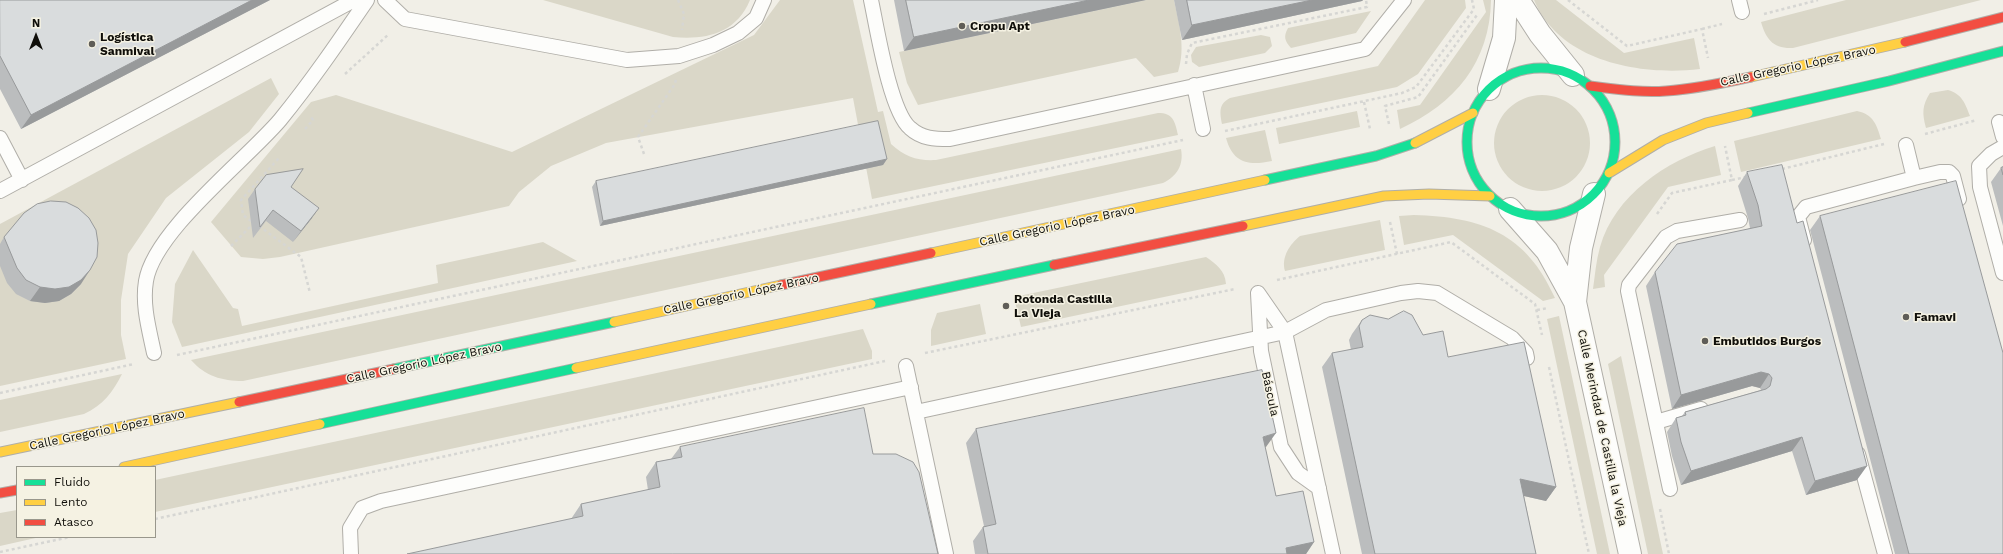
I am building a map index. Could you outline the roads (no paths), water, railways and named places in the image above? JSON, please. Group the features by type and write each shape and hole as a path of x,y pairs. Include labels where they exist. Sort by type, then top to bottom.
{"main road":[{"name":"Calle Gregorio López Bravo","path":"0,452 393,370 1376,156 1406,148 1429,139 1473,113 1489,89 1504,78 1520,71 1538,68 1556,70 1581,80 1626,90 1665,91 1713,85 1874,50 2003,17"},
{"path":"1609,173 1663,140 1706,124 1889,81 2003,51"},
{"path":"1473,113 1469,128 1469,157 1481,184 1490,196 1510,209 1527,214 1545,216 1563,213 1579,205 1594,194 1609,173 1614,158 1616,142 1614,126 1609,111 1600,97 1581,80"},
{"path":"129,466 894,299 1384,196 1429,194 1490,196"},
{"path":"0,493 16,490"}],"street":[{"path":"1489,89 1504,38 1506,0"},
{"path":"1518,0 1540,34 1581,80"},
{"name":"Calle Merindad de Castilla la Vieja","path":"1575,302 1581,248 1594,194"},
{"name":"Calle Merindad de Castilla la Vieja","path":"1510,209 1547,250 1575,302 1630,554"}],"lane":[{"path":"0,191 354,0"},
{"path":"154,353 145,308 146,280 152,263 164,243 186,216 280,120 320,70 367,0"},
{"path":"385,0 405,19 627,60 679,56 713,45 738,33 756,18 764,0"},
{"path":"870,0 889,82 901,119 910,128 932,139 950,139 1365,49 1404,0"},
{"path":"1194,85 1202,129"},
{"path":"1999,122 2003,137"},
{"path":"0,138 22,180"},
{"path":"1906,145 1914,178"},
{"path":"2003,147 1991,154 1979,166 1980,188 2003,273"},
{"path":"1807,255 1798,217 1806,207 1914,178 1940,172 1949,172 1953,176 1964,214"},
{"path":"1670,489 1656,422 1634,336 1628,291 1629,285 1666,237 1677,231 1740,220"},
{"path":"916,412 1260,344 1326,310 1401,293 1418,291 1437,293 1512,338 1526,353 1530,368"},
{"name":"Báscula","path":"1285,332 1258,293 1260,344 1281,447 1298,473 1319,488"},
{"path":"1285,332 1333,554"},
{"path":"906,366 946,554"},
{"path":"351,554 350,528 362,508 380,501 911,387"},
{"path":"1656,422 1716,405"},
{"path":"1854,439 1885,554"}],"place":[{"name":"Cropu Apt","path":"962,26"},
{"name":"Logística Sanmival","path":"92,44"},
{"name":"Rotonda Castilla La Vieja","path":"1006,306"},
{"name":"Famavi","path":"1906,317"},
{"name":"Embutidos Burgos","path":"1705,341"}]}
